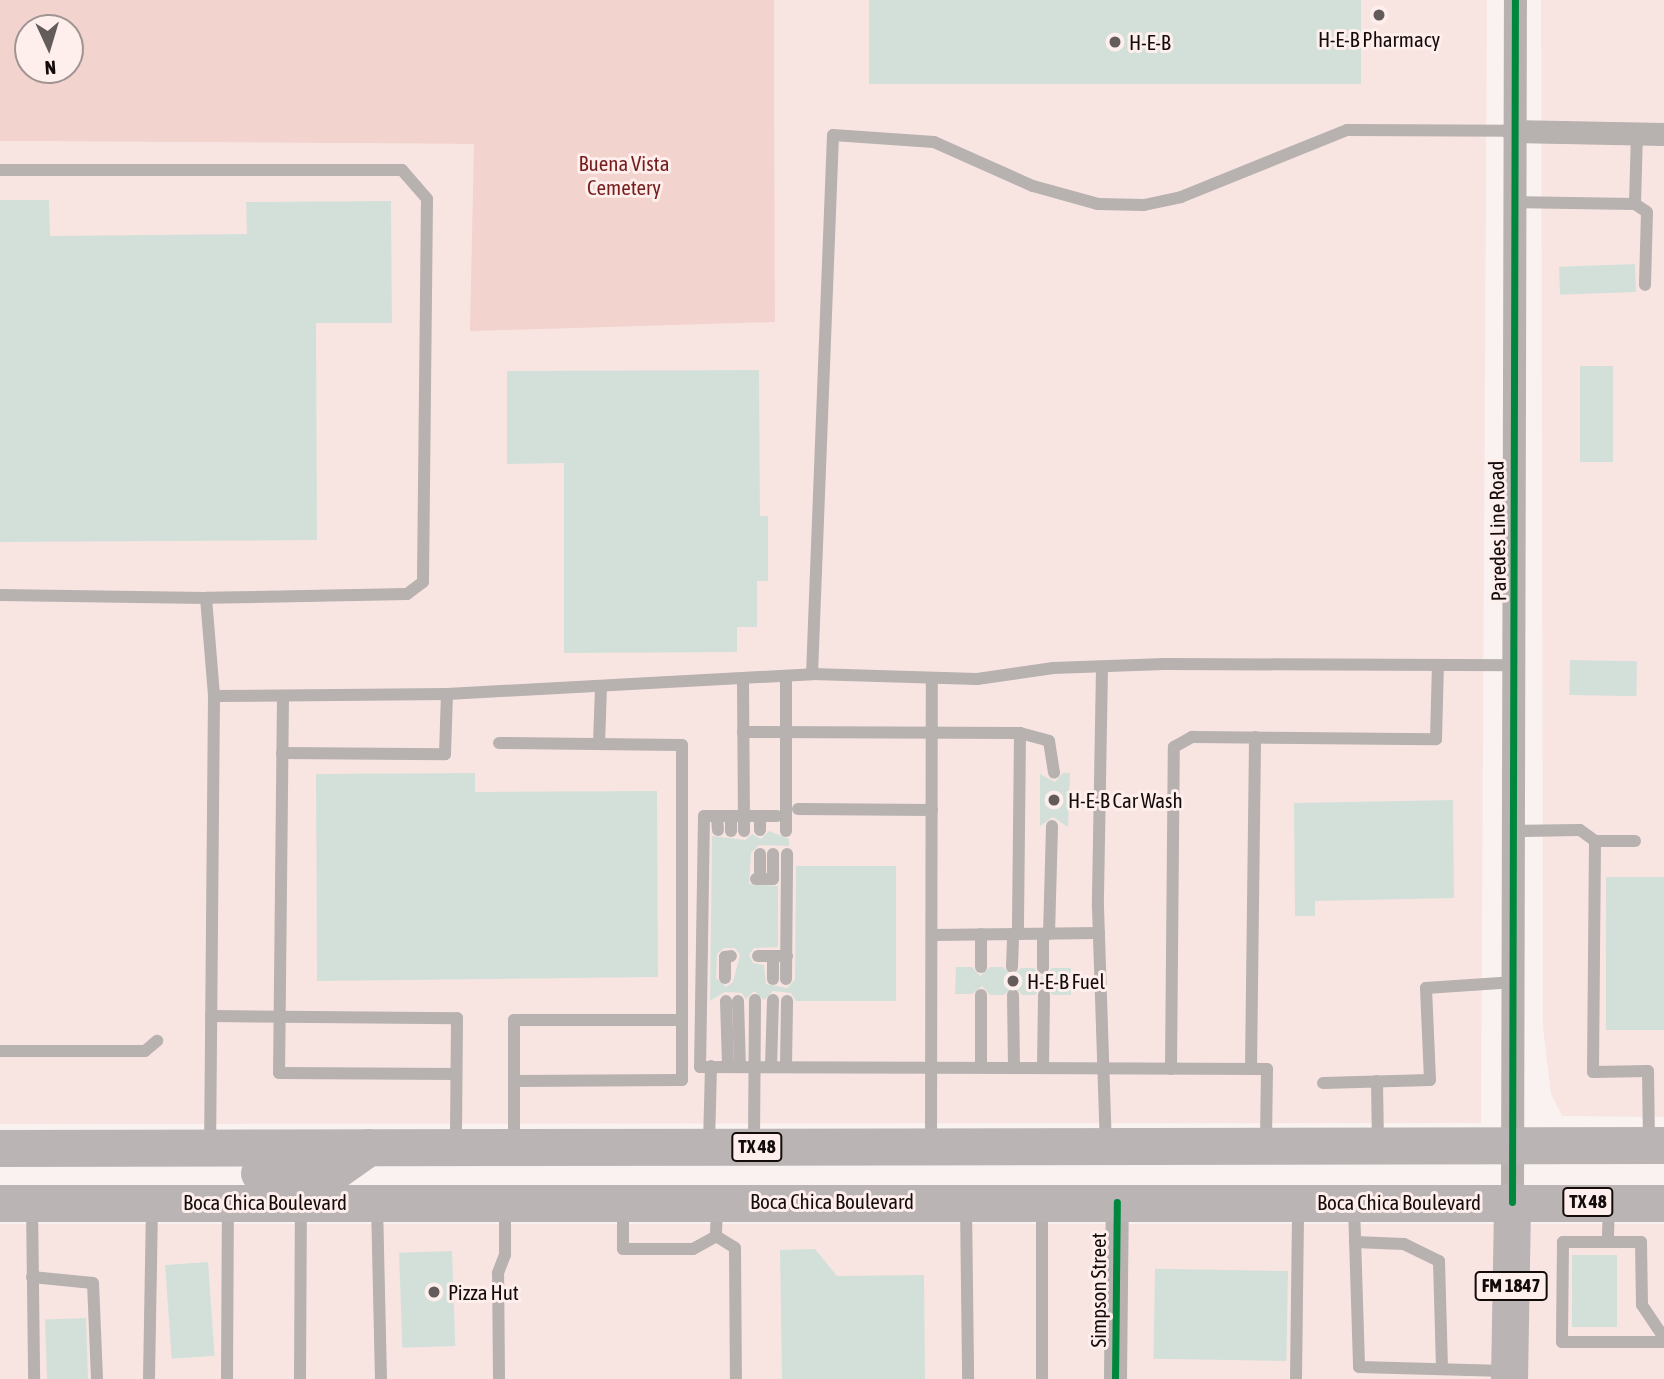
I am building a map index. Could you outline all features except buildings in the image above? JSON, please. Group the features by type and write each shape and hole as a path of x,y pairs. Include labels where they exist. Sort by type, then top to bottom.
{"main road":[{"name":"TX 48","path":"0,1148 1657,1145"},
{"path":"0,1174 332,1173 369,1147"},
{"name":"FM 1847","path":"1509,1375 1512,1202"},
{"name":"Boca Chica Boulevard","path":"16,1203 1664,1203"}],"street":[{"name":"Paredes Line Road","path":"1512,1202 1517,665 1512,202 1515,0"},
{"path":"1513,131 1664,134"},
{"name":"Simpson Street","path":"1115,1379 1116,1202"}],"lane":[{"path":"812,674 833,135 934,142 1033,186 1098,204 1144,205 1181,197 1347,130 1513,131"},
{"path":"1635,204 1637,134"},
{"path":"0,170 402,170 427,199 423,582 407,594 206,598 0,595"},
{"path":"1512,202 1635,204 1647,212 1645,285"},
{"path":"206,598 214,696 209,1148"},
{"path":"1171,1069 1174,747 1192,737 1436,739 1438,665"},
{"path":"214,696 447,694 601,688 812,674 932,679 1102,667 1517,665"},
{"path":"1102,667 1099,933 1108,1069 1106,1146"},
{"path":"786,676 786,732 773,831 770,816 704,816 700,1067 1267,1069 1266,1146"},
{"path":"931,1146 932,679"},
{"path":"717,816 731,830 738,816 743,680"},
{"path":"599,744 601,688"},
{"path":"282,753 445,754 447,694"},
{"path":"283,696 279,1073 456,1074"},
{"path":"743,732 1020,733 1049,741 1054,773"},
{"path":"1013,967 1020,733"},
{"path":"1251,1069 1255,737"},
{"path":"499,743 682,745 682,1080 514,1080"},
{"path":"798,809 932,810"},
{"path":"1043,968 1052,827"},
{"path":"1516,831 1580,830 1595,841 1635,841"},
{"path":"1595,841 1593,1072 1648,1071 1657,1145"},
{"path":"758,878 766,854"},
{"path":"773,957 780,979 787,956 786,854"},
{"path":"932,935 1099,933"},
{"path":"981,934 981,967"},
{"path":"725,978 725,957 731,956"},
{"path":"758,956 787,956"},
{"path":"1323,1083 1430,1080 1426,988 1515,982"},
{"path":"981,995 981,1067"},
{"path":"1013,995 1014,1067"},
{"path":"1043,1067 1044,995"},
{"path":"754,1147 755,1000"},
{"path":"771,1067 773,1000"},
{"path":"732,1001 734,1067"},
{"path":"786,1067 787,1001"},
{"path":"211,1016 457,1018 456,1147"},
{"path":"514,1147 514,1020 682,1020"},
{"path":"0,1051 145,1051 158,1041"},
{"path":"709,1146 711,1066"},
{"path":"1377,1082 1378,1146"},
{"path":"499,1379 498,1273 505,1255 505,1201"},
{"path":"623,1201 623,1249 693,1249 716,1236"},
{"path":"716,1236 717,1201"},
{"path":"149,1379 152,1202"},
{"path":"226,1379 228,1202"},
{"path":"300,1379 301,1202"},
{"path":"377,1202 381,1379"},
{"path":"966,1202 968,1379"},
{"path":"1042,1202 1042,1379"},
{"path":"1296,1379 1298,1202"},
{"path":"1354,1202 1359,1367 1442,1369 1468,1374 1509,1375"},
{"path":"16,1203 33,1277 34,1379"},
{"path":"1608,1242 1609,1203"},
{"path":"716,1236 735,1248 736,1379"},
{"path":"1355,1242 1404,1244 1439,1261 1442,1369"},
{"path":"1563,1242 1641,1242 1642,1305 1664,1340 1562,1342 1563,1242"},
{"path":"33,1277 85,1279 97,1293 97,1379"}],"shaded area":[{"path":"774,0 1487,0 1481,1123 0,1124 0,141 475,144 775,321"},
{"path":"1541,0 1664,0 1664,1117 1562,1116 1551,1094 1543,1028"},
{"path":"0,1224 1664,1224 1664,1379 0,1379"}],"green space":[{"name":"Buena Vista Cemetery","path":"0,0 774,0 775,322 470,331 474,144 0,141"}],"cycle path":[{"path":"1512,1202 1515,0"},
{"path":"1115,1379 1117,1202"}],"place":[{"name":"H-E-B Pharmacy","path":"1379,15"},
{"name":"H-E-B","path":"1115,42"},
{"name":"H-E-B Car Wash","path":"1054,800"},
{"name":"H-E-B Fuel","path":"1013,981"},
{"name":"Pizza Hut","path":"434,1292"}]}
